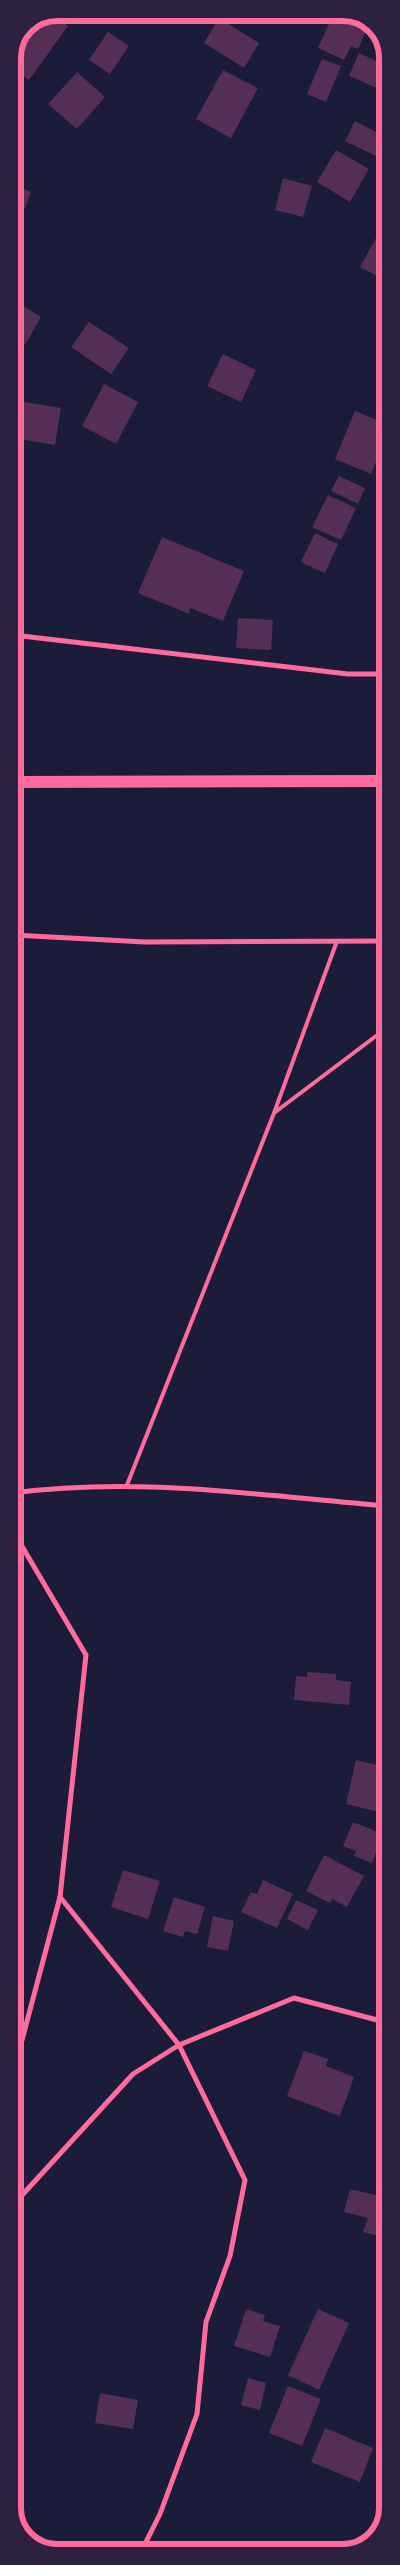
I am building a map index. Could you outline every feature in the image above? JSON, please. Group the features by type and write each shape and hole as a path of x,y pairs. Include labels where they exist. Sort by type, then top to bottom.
{"main road":[{"path":"21,782 378,781"}],"street":[{"path":"21,636 348,674 378,674"},
{"path":"21,935 146,942 337,939 378,941"},
{"path":"22,1492 58,1487 127,1484 379,1505"},
{"path":"22,1546 86,1655 60,1897 22,2041"},
{"path":"60,1897 179,2045 245,2180 230,2256 206,2322 197,2414 160,2514 145,2544"},
{"path":"22,2195 133,2074 179,2045 294,1998 379,2019"}],"lane":[{"path":"127,1484 274,1113 337,939"},
{"path":"274,1113 378,1036"}],"building":[{"path":"61,21 68,26 29,80 21,74 22,50 27,37 43,24"},
{"path":"217,21 224,21 259,43 244,68 204,43"},
{"path":"330,21 350,22 367,30 358,49 351,46 344,60 318,48"},
{"path":"108,32 129,46 110,74 89,60"},
{"path":"359,53 378,62 378,88 349,76"},
{"path":"322,59 341,66 326,102 307,94"},
{"path":"223,70 258,88 231,138 196,119"},
{"path":"77,72 105,97 77,129 48,104"},
{"path":"355,121 378,133 378,152 376,156 345,141"},
{"path":"336,150 369,169 350,202 317,182"},
{"path":"283,178 312,186 303,217 275,210"},
{"path":"21,188 31,192 21,218"},
{"path":"376,238 378,239 378,276 360,267"},
{"path":"21,305 41,317 25,345 21,342"},
{"path":"89,322 129,348 111,374 71,347"},
{"path":"223,354 256,370 241,402 207,386"},
{"path":"104,384 138,402 116,444 82,426"},
{"path":"21,401 61,408 55,445 21,439"},
{"path":"355,411 378,420 378,457 371,474 335,459"},
{"path":"339,476 365,488 358,504 331,491"},
{"path":"328,495 356,508 341,540 312,527"},
{"path":"315,533 338,544 325,573 301,562"},
{"path":"162,537 244,571 223,621 190,608 189,614 138,593"},
{"path":"238,618 273,620 271,650 236,648"},
{"path":"307,1672 336,1674 336,1680 351,1682 349,1705 294,1700 296,1676 307,1677"},
{"path":"356,1760 379,1765 379,1779 376,1789 379,1789 379,1812 346,1804"},
{"path":"353,1822 379,1832 379,1845 372,1863 354,1856 356,1851 343,1846"},
{"path":"324,1855 364,1876 347,1907 332,1899 330,1903 306,1891"},
{"path":"123,1870 160,1881 148,1919 111,1907"},
{"path":"263,1880 293,1894 277,1928 241,1912 251,1892 257,1894"},
{"path":"174,1897 205,1907 197,1934 185,1931 183,1937 163,1931"},
{"path":"296,1900 318,1910 308,1930 287,1919"},
{"path":"213,1916 234,1921 228,1951 207,1947"},
{"path":"304,2051 328,2059 326,2066 354,2077 340,2116 287,2096"},
{"path":"350,2189 379,2196 379,2236 363,2232 368,2218 344,2212"},
{"path":"246,2309 265,2315 263,2321 280,2326 270,2357 234,2346"},
{"path":"318,2309 349,2323 319,2390 288,2375"},
{"path":"248,2378 266,2383 260,2410 241,2405"},
{"path":"288,2386 321,2399 302,2446 269,2433"},
{"path":"100,2393 138,2400 133,2429 95,2423"},
{"path":"325,2428 373,2448 360,2482 311,2462"}]}
